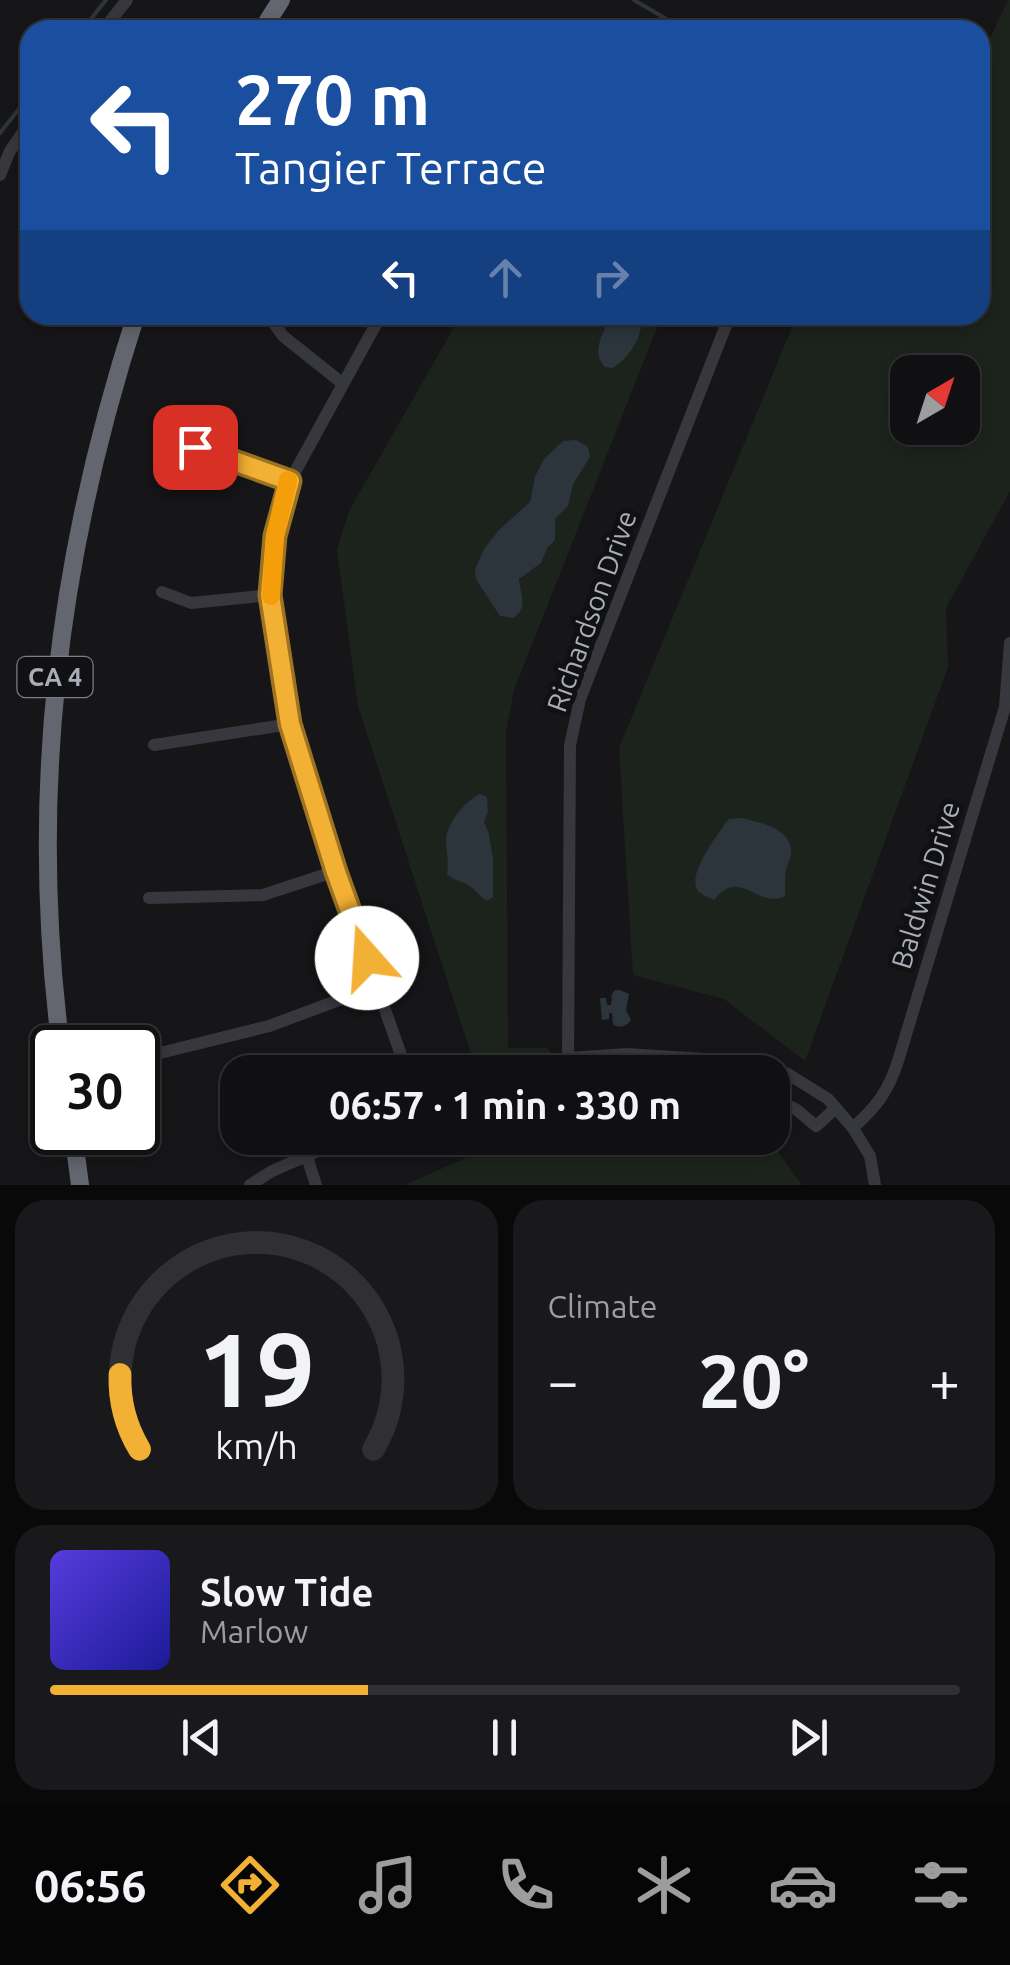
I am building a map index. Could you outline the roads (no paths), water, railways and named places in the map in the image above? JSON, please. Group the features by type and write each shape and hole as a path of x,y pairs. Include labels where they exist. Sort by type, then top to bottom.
{"highway":[{"name":"CA 4","path":"60,1025 46,873 54,692 73,562 94,459 133,325"},
{"path":"76,1155 80,1185"}],"street":[{"path":"112,20 128,0"},
{"path":"0,175 20,136"},
{"path":"275,325 283,336 342,383"},
{"path":"375,325 290,481 275,536 270,595 290,724 336,872 402,1055"},
{"name":"Richardson Drive","path":"568,1055 570,746 580,700 726,325"},
{"path":"195,447 290,481"},
{"path":"162,592 191,604 270,595"},
{"name":"Baldwin Drive","path":"854,1128 889,1088 898,1061 1006,707 1010,643"},
{"path":"154,745 290,724"},
{"path":"149,898 263,895 336,872"},
{"path":"160,1052 269,1026 377,986"},
{"path":"612,1055 642,1055"},
{"path":"790,1075 828,1099 854,1128 870,1156 874,1185"},
{"path":"790,1107 816,1126 836,1108"},
{"path":"250,1185 311,1155"},
{"path":"307,1157 316,1185"}],"waterway":[{"path":"90,20 106,0"},
{"path":"634,0 668,20"},
{"path":"0,133 20,108"}]}
